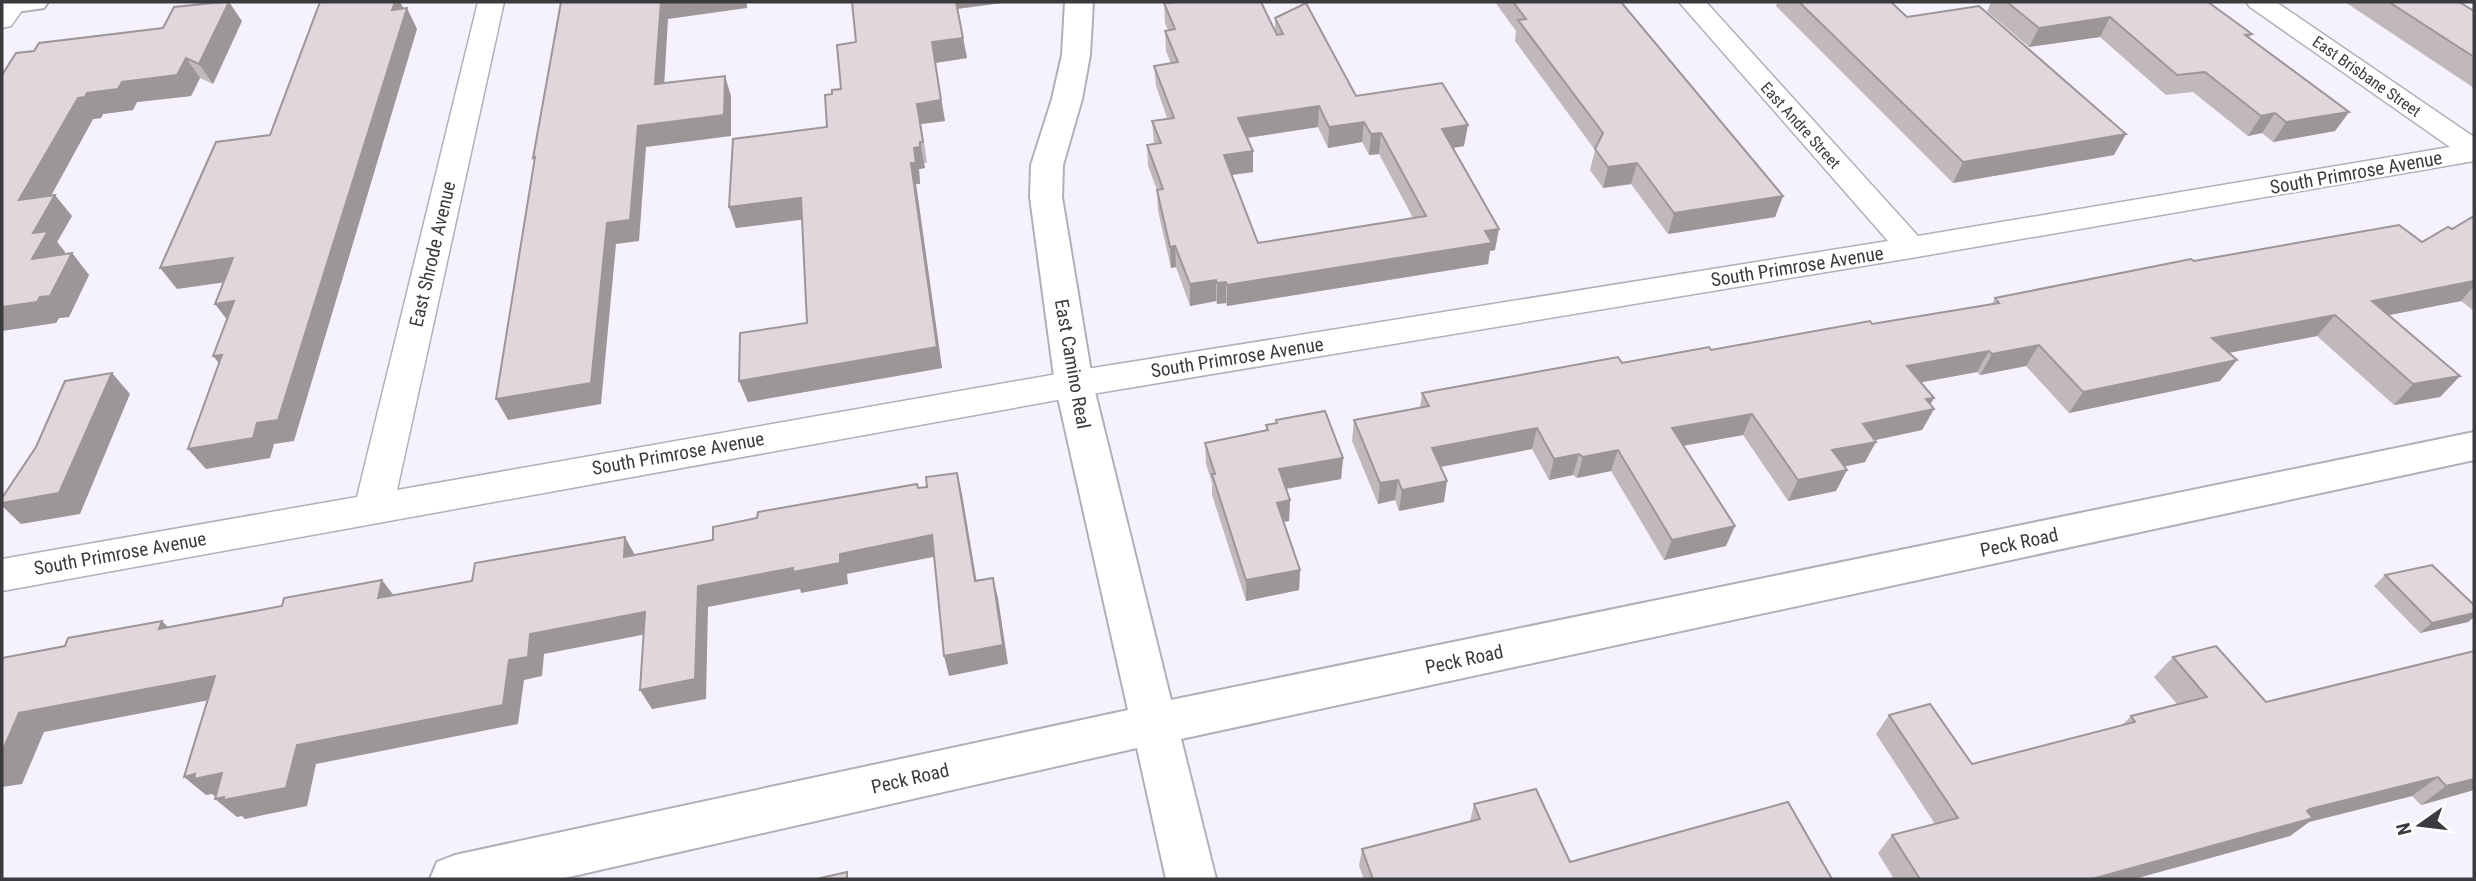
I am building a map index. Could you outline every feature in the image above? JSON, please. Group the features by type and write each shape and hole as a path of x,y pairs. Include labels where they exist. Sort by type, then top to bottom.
{"street":[{"name":"East Shrode Avenue","path":"374,507 491,2"},
{"name":"East Camino Real","path":"1079,2 1076,55 1067,99 1049,155 1046,197 1074,384 1191,879"},
{"name":"East Andre Street","path":"1692,2 1911,248"},
{"name":"East Brisbane Street","path":"2259,2 2474,151"},
{"name":"South Primrose Avenue","path":"2,575 1074,384 1911,248 2474,151"},
{"name":"Peck Road","path":"456,879 1155,724 2474,446"}],"building":[{"path":"229,2 199,64 186,58 177,75 122,82 118,89 87,93 85,97 78,98 19,200 55,195 33,233 48,231 32,259 72,253 50,296 40,297 37,302 2,307 2,75 16,53 34,51 39,43 163,28 174,7"},
{"path":"320,2 395,2 392,10 407,8 278,420 257,423 253,438 188,449 222,355 213,356 234,301 215,304 233,258 160,268 216,142 270,135"},
{"path":"561,2 661,2 655,84 725,76 724,115 638,126 630,220 607,223 591,383 496,399 535,157 533,158"},
{"path":"852,2 956,2 963,38 932,42 941,100 917,104 923,142 920,142 920,147 914,148 916,163 911,163 937,347 739,381 740,333 807,323 801,198 729,207 733,139 827,127 825,95 832,94 832,90 841,89 837,45 856,42"},
{"path":"1261,2 1277,35 1283,34 1275,18 1306,3 1356,96 1442,83 1468,125 1442,129 1499,229 1485,231 1492,243 1227,285 1226,282 1217,283 1216,280 1190,284 1175,246 1170,247 1157,190 1163,189 1147,145 1161,143 1152,121 1174,118 1154,66 1178,62 1165,31 1175,29 1164,3","holes":["1319,106 1329,127 1364,122 1371,134 1381,133 1426,216 1258,243 1224,155 1253,151 1238,118"]},
{"path":"1513,2 1621,2 1783,196 1674,213 1637,163 1608,167 1595,149 1603,133 1518,20 1526,19"},
{"path":"1799,2 1891,2 1907,17 1979,6 2126,134 1963,162"},
{"path":"2007,2 2208,2 2252,34 2245,35 2349,112 2286,122 2275,113 2261,116 2205,72 2177,75 2110,17 2039,28"},
{"path":"2389,2 2459,2 2474,11 2474,57"},
{"path":"2474,216 2474,281 2372,301 2460,376 2413,384 2335,315 2212,338 2237,360 2083,392 2039,345 1907,366 1934,398 1926,399 1934,409 1863,424 1876,442 1832,450 1847,470 1798,480 1752,414 1672,428 1735,526 1672,540 1618,450 1554,459 1537,428 1432,448 1447,481 1402,490 1398,480 1380,483 1354,420 1429,406 1422,393 1618,357 1622,363 1870,321 1872,324 1999,303 1995,298 2191,259 2194,261 2399,225 2422,242"},
{"path":"112,373 59,493 2,503 2,498 36,447 65,381"},
{"path":"1325,411 1343,458 1279,469 1290,500 1277,503 1300,570 1246,580 1212,474 1215,474 1205,443 1268,430 1266,425 1277,423 1276,420"},
{"path":"957,473 975,581 993,578 1003,645 944,656 932,535 840,554 840,563 793,572 793,568 698,586 695,679 640,690 645,612 530,634 528,657 509,660 503,705 297,745 286,788 223,800 224,797 215,799 222,773 194,779 195,774 184,777 215,676 19,713 2,752 2,658 65,646 68,638 162,621 159,629 282,606 284,598 382,580 378,598 472,581 475,563 625,537 624,557 713,540 713,527 757,518 758,512 917,484 918,488 927,487 926,477"},
{"path":"2432,565 2474,605 2474,613 2432,623 2385,575"},
{"path":"2216,646 2266,702 2474,651 2474,779 2446,786 2438,777 2310,809 2307,811 2313,818 2092,879 1920,879 1892,835 1958,818 1889,715 1930,704 1972,764 2135,722 2131,716 2207,697 2173,657"},
{"path":"1536,789 1570,862 1788,802 1832,879 1373,879 1362,849 1480,819 1474,804"},
{"path":"847,872 847,879 816,879"}]}
